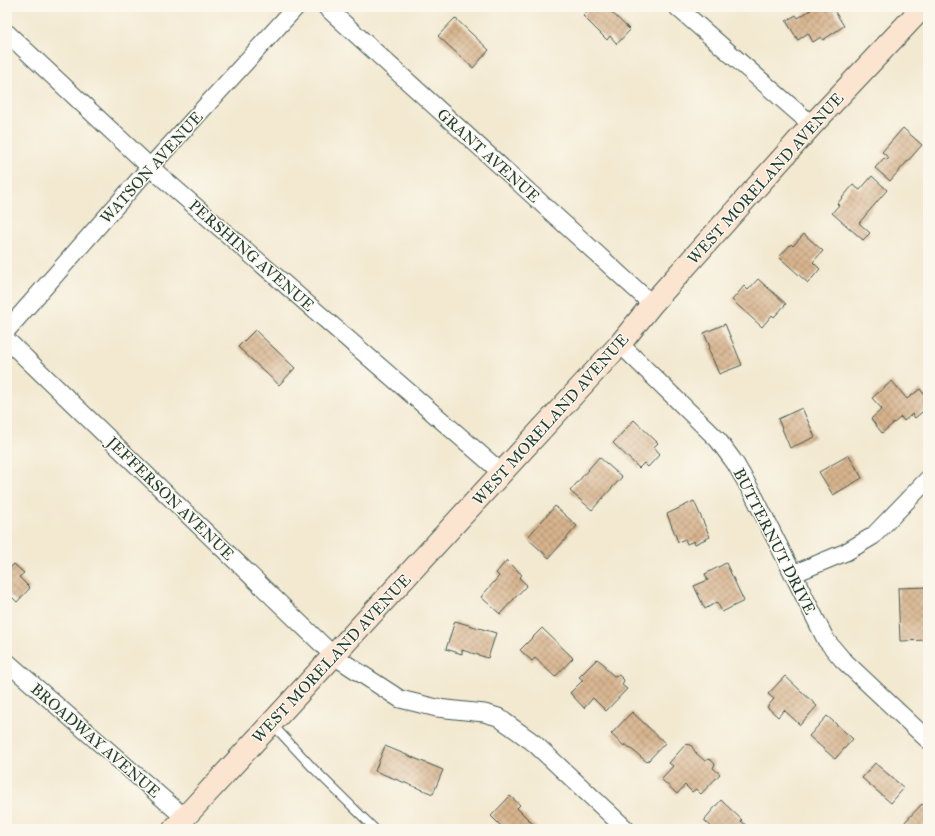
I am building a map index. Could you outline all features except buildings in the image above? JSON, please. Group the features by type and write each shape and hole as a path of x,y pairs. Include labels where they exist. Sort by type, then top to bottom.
{"street":[{"name":"WATSON AVENUE","path":"7,330 150,167 296,7"},
{"name":"GRANT AVENUE","path":"326,7 652,304"},
{"path":"677,7 812,125"},
{"name":"WEST MORELAND AVENUE","path":"179,823 620,344 652,304 812,125 923,7"},
{"name":"PERSHING AVENUE","path":"7,33 150,167 502,473"},
{"name":"JEFFERSON AVENUE","path":"7,340 334,656 400,699 437,708 484,713 498,717 534,743 626,829"},
{"name":"BUTTERNUT DRIVE","path":"620,344 718,440 735,462 753,494 826,640 842,659 928,740"},
{"path":"793,574 846,552 873,536 928,479"},
{"name":"BROADWAY AVENUE","path":"7,662 179,823"}],"lane":[{"path":"272,723 312,767 375,829"}]}
